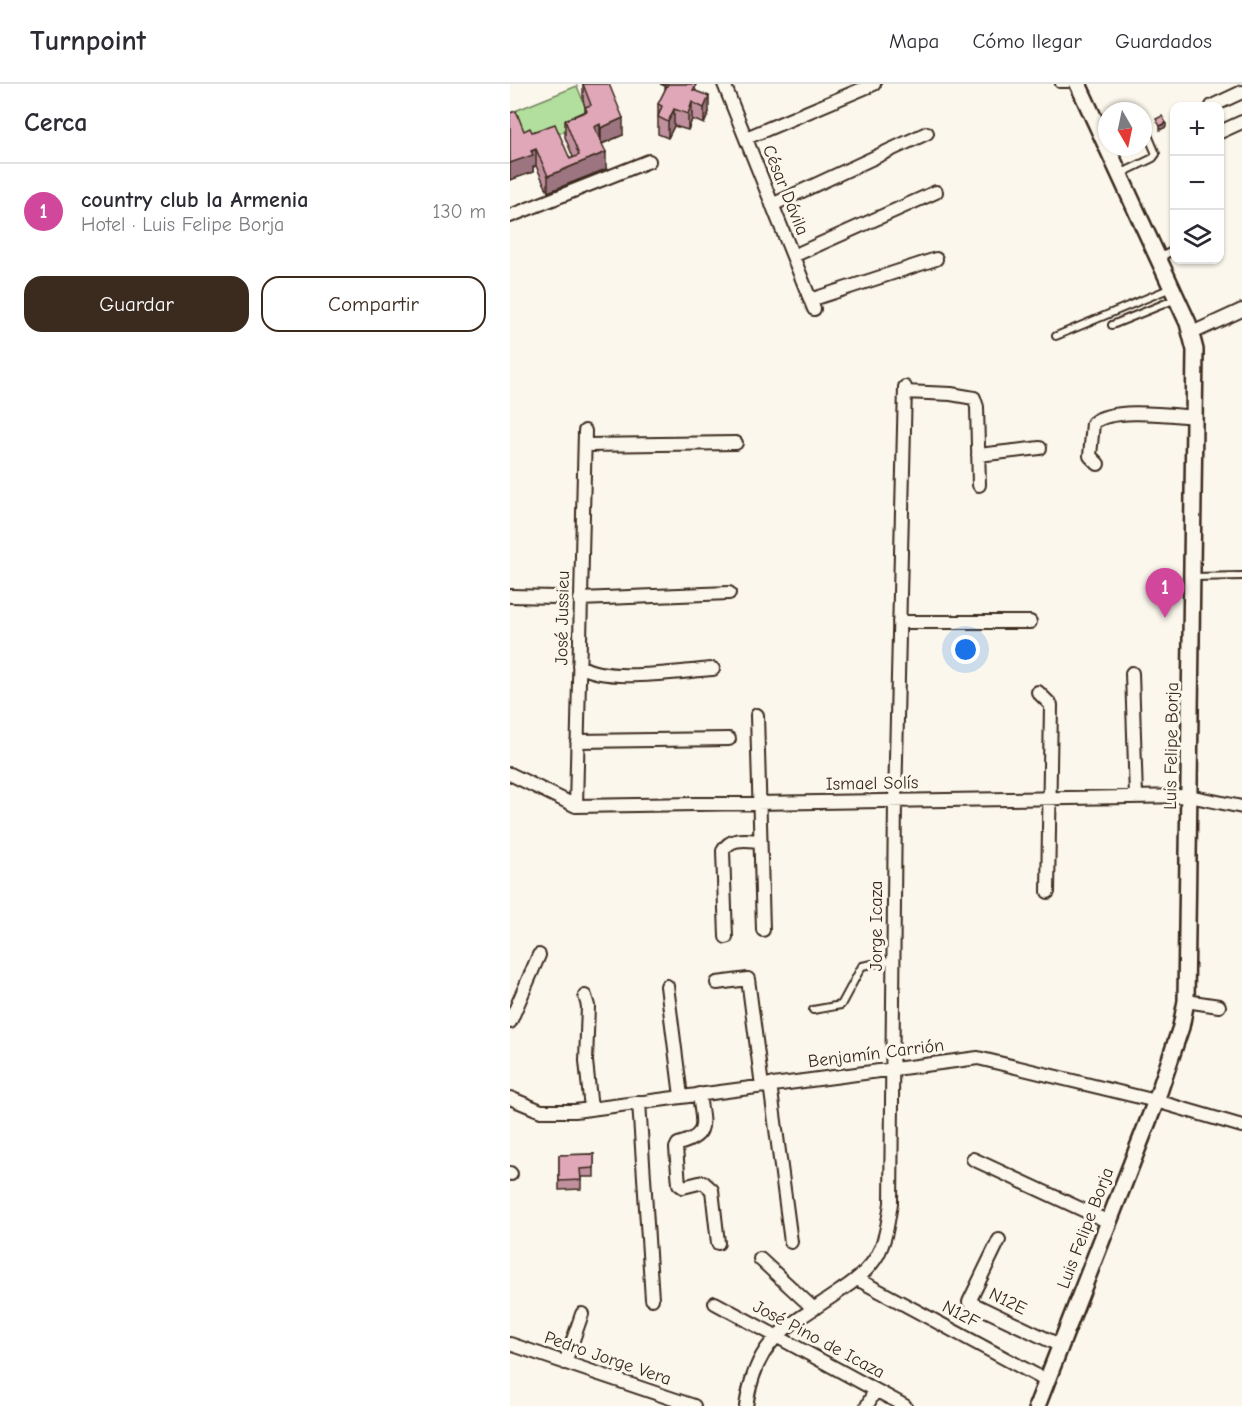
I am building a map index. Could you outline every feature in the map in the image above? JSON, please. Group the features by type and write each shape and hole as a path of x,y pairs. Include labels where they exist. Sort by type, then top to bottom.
{"street":[{"name":"César Dávila","path":"724,84 812,304 936,259"},
{"path":"746,138 874,84"},
{"name":"Luis Felipe Borja","path":"1078,84 1098,127"},
{"path":"1221,102 1242,92"},
{"path":"1224,130 1242,122"},
{"path":"772,205 927,133"},
{"name":"Luis Felipe Borja","path":"1037,1406 1156,1101 1181,1027 1186,1001 1196,364 1192,333 1111,156"},
{"path":"510,216 649,161"},
{"path":"792,256 936,192"},
{"path":"1192,333 1242,310"},
{"name":"Jorge Icaza","path":"746,1406 750,1382 761,1356 775,1337 857,1279 877,1256 888,1224 891,1203 895,801 905,390 951,393 974,398 977,407 978,455"},
{"path":"1098,464 1092,461 1090,447 1093,423 1100,418 1119,414 1195,417"},
{"name":"José Jussieu","path":"576,806 579,599 585,431"},
{"path":"585,445 736,443"},
{"path":"980,485 978,455 1040,448"},
{"path":"579,599 729,593"},
{"path":"510,596 555,597"},
{"path":"899,622 1030,622"},
{"path":"579,664 597,673 615,675 713,669"},
{"path":"1132,673 1136,797"},
{"path":"1038,692 1051,705 1048,891"},
{"path":"757,715 763,930"},
{"path":"577,741 729,740"},
{"name":"Ismael Solís","path":"510,774 576,806 1189,796 1242,807"},
{"path":"726,937 723,851 726,845 734,841 760,841"},
{"path":"510,1022 539,955"},
{"path":"717,983 748,979 791,1242"},
{"path":"667,986 681,1096"},
{"path":"585,996 588,1006 586,1061 591,1109"},
{"path":"1186,1001 1220,1006"},
{"name":"Benjamín Carrión","path":"510,1098 541,1111 591,1109 893,1068 967,1059 989,1059 1156,1101 1242,1126"},
{"path":"699,1094 702,1124 700,1132 696,1139 678,1144 676,1148 679,1184 683,1187 703,1182 712,1190 718,1243"},
{"path":"639,1102 652,1299"},
{"path":"973,1159 1108,1222"},
{"name":"N12E","path":"999,1240 969,1302 1060,1346"},
{"path":"760,1259 814,1310"},
{"name":"N12F","path":"857,1279 1047,1381"},
{"name":"José Pino de Icaza","path":"716,1303 905,1406"},
{"path":"566,1363 582,1314"},
{"name":"Pedro Jorge Vera","path":"510,1344 694,1406"},
{"path":"867,1406 875,1390"}],"lane":[{"path":"1059,84 1068,84"},
{"path":"1119,174 1153,158 1156,154 1152,144"},
{"path":"1158,259 1170,252"},
{"path":"1112,325 1174,293"},
{"path":"1056,336 1174,293"},
{"path":"1193,577 1242,576"},
{"path":"813,1010 841,1005 862,966 894,960"}],"green space":[{"path":"577,86 591,121 524,147 510,113"}],"building":[{"path":"583,84 609,84 623,118 601,128 600,124 594,127 606,152 548,176 536,149 531,151 533,155 510,163 510,113 516,111 524,131 530,128 532,132 555,124 570,159 579,155 565,120 587,111 585,107 591,105"},
{"path":"668,84 696,85 693,90 709,96 704,108 692,102 688,114 674,109 668,122 658,117 662,106 658,104"},
{"path":"1162,116 1166,123 1160,126 1156,119"},
{"path":"594,1154 594,1168 580,1169 581,1180 559,1181 559,1155"}],"place":[{"name":"country club la Armenia","path":"1165,618"}]}
